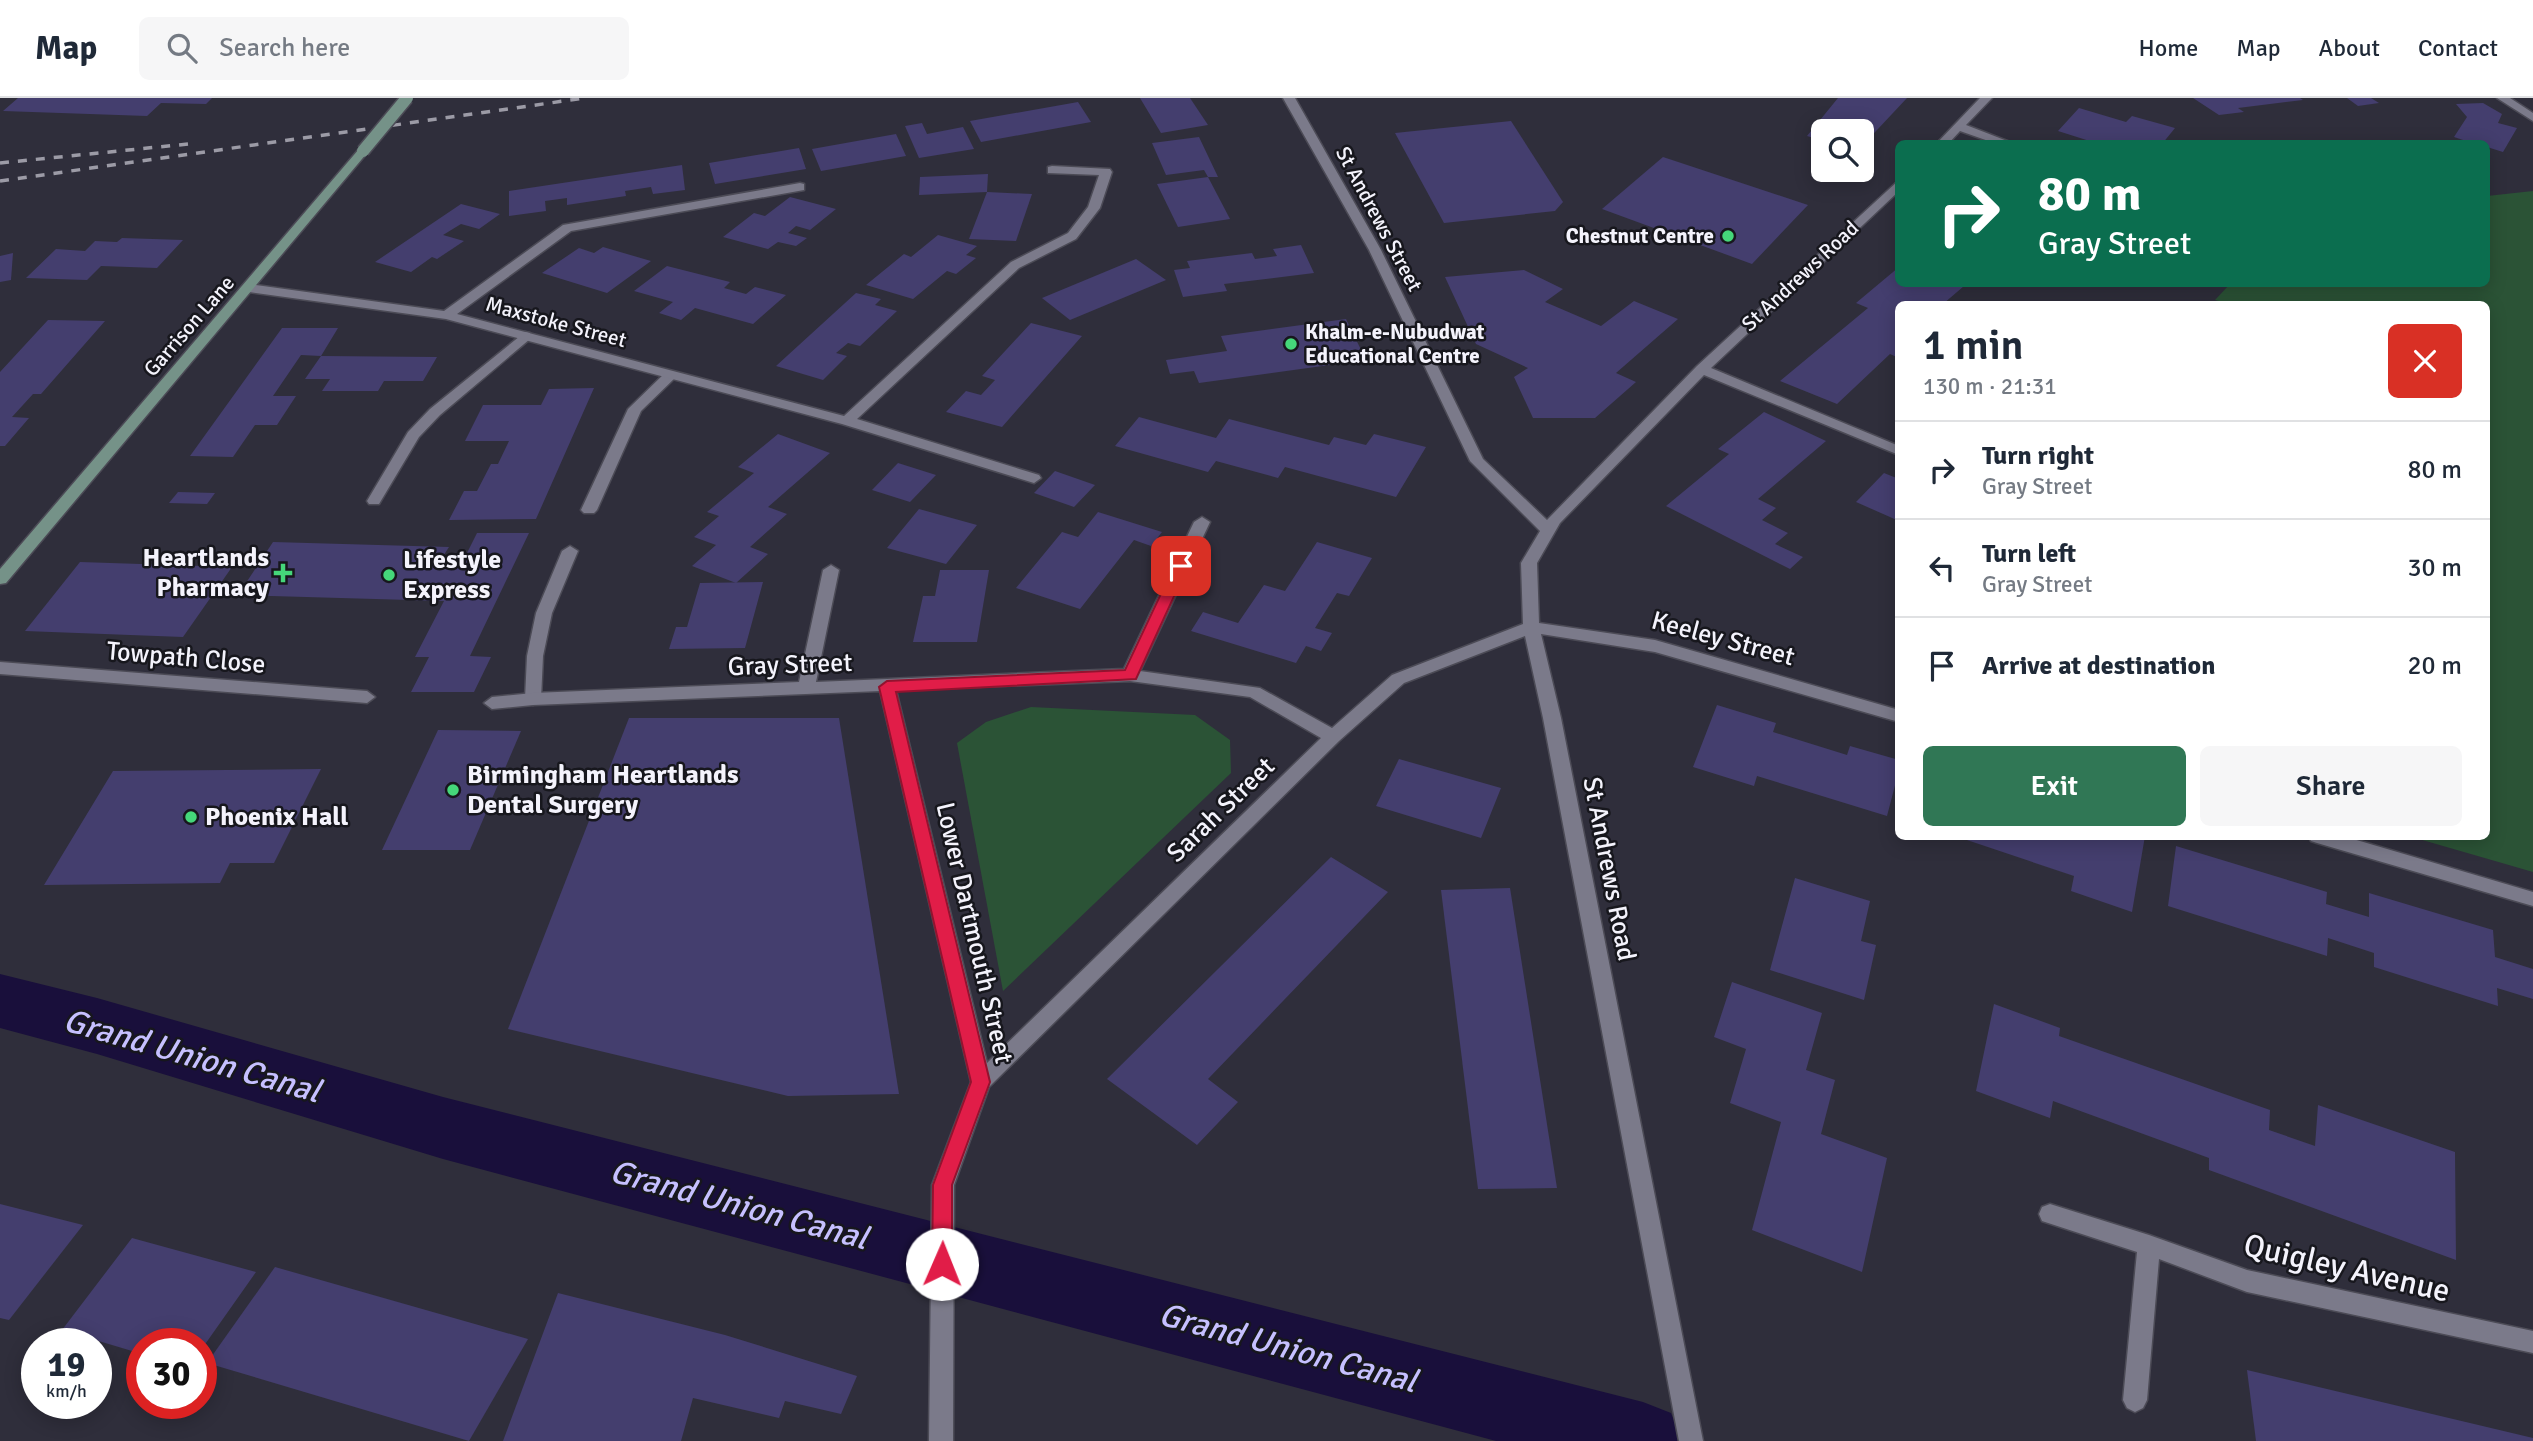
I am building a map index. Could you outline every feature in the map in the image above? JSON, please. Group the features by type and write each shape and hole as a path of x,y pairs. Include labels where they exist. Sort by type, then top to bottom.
{"street":[{"name":"Garrison Lane","path":"0,579 249,288 407,98"},
{"name":"St Andrews Street","path":"1289,98 1375,250 1476,461 1548,530"},
{"path":"1945,140 1986,98"},
{"path":"2502,98 2533,118"},
{"path":"1959,127 1998,140"},
{"path":"847,421 1015,265 1072,236 1094,208 1107,172 1052,170"},
{"path":"447,316 567,228 800,187"},
{"name":"St Andrews Road","path":"1691,1441 1552,718 1531,627 1529,563 1554,520 1702,369 1895,188"},
{"name":"Maxstoke Street","path":"249,288 447,316 847,421 1034,478"},
{"path":"374,501 413,435 435,412 525,336"},
{"path":"1702,369 1895,449"},
{"path":"589,510 635,409 671,374"},
{"path":"1130,675 1202,522"},
{"path":"533,699 535,656 544,613 570,551"},
{"path":"806,689 831,570"},
{"name":"Keeley Street","path":"1531,627 1655,646 1895,715"},
{"name":"Sarah Street","path":"981,1082 1333,737 1398,679 1531,627"},
{"name":"Towpath Close","path":"0,668 367,697"},
{"name":"Gray Street","path":"492,703 533,699 887,687 1130,675 1254,692 1333,737"},
{"name":"Lower Dartmouth Street","path":"887,687 981,1082 943,1185 941,1441"},
{"path":"2331,840 2533,899"},
{"name":"Quigley Avenue","path":"2050,1214 2149,1245 2247,1281 2533,1342"},
{"path":"2135,1401 2149,1245"}],"green space":[{"path":"2533,191 2533,872 2422,840 2490,840 2490,301 2215,300 2227,287 2490,287 2490,196"},
{"path":"1031,707 1195,715 1230,740 1231,773 1003,991 957,743 986,722"}],"building":[{"path":"18,98 212,98 206,104 161,103 147,116 3,111"},
{"path":"1140,98 1190,98 1208,125 1161,133"},
{"path":"1838,98 1907,98 1874,133 1874,119 1821,119"},
{"path":"2193,98 2303,100 2238,108 2244,112 2219,115"},
{"path":"2347,98 2371,98 2379,103 2358,106"},
{"path":"1078,102 1091,122 981,142 970,121"},
{"path":"2483,103 2502,114 2498,123 2517,128 2503,152 2490,148 2490,140 2463,140 2454,137 2467,117 2456,104"},
{"path":"2079,108 2126,122 2132,116 2175,128 2165,140 2086,140 2058,131"},
{"path":"1511,121 1563,202 1555,211 1444,223 1395,133"},
{"path":"922,123 927,134 963,127 974,149 919,158 905,126"},
{"path":"896,134 906,156 821,171 812,149"},
{"path":"1199,137 1218,177 1208,177 1204,170 1166,175 1152,143"},
{"path":"799,148 806,169 715,184 709,163"},
{"name":"Chestnut Centre","path":"1663,157 1808,205 1752,264 1602,209"},
{"path":"682,165 685,190 653,194 651,187 625,191 626,196 567,205 567,198 545,201 546,211 509,216 509,191"},
{"path":"988,174 987,192 919,195 920,177"},
{"path":"1208,177 1230,219 1178,227 1157,184"},
{"path":"987,192 1032,194 1016,241 969,239"},
{"path":"790,197 836,209 810,230 796,226 788,233 807,238 796,246 778,242 768,249 723,237 754,213 765,216"},
{"path":"461,204 500,214 479,229 461,224 443,235 464,241 437,259 432,257 411,272 375,262"},
{"path":"938,235 977,246 966,255 976,258 956,274 947,271 913,299 866,285 904,254 911,257"},
{"path":"122,238 183,240 157,268 101,266 87,280 26,278 56,249 85,251 95,241 117,242"},
{"path":"1301,245 1314,273 1224,284 1227,291 1183,297 1174,270 1190,268 1187,261 1252,253 1255,259 1277,256 1273,249"},
{"path":"603,247 651,261 607,293 542,273 579,248 594,253"},
{"path":"13,253 11,280 0,282 0,256"},
{"path":"1136,259 1166,280 1070,320 1042,298"},
{"path":"667,266 730,282 724,288 746,294 755,287 786,295 753,324 695,308 681,320 659,313 673,302 634,291"},
{"path":"1524,270 1563,289 1545,302 1601,326 1634,301 1678,319 1616,373 1636,382 1595,418 1533,418 1514,377 1528,368 1476,344 1445,277"},
{"path":"1895,270 1895,287 1963,287 1946,301 1895,301 1895,356 1890,354 1837,404 1780,381 1868,308 1856,303"},
{"path":"856,293 881,299 875,305 897,311 860,346 848,343 836,353 847,356 823,380 776,366"},
{"name":"Khalm-e-Nubudwat Educational Centre","path":"1346,319 1366,360 1199,383 1194,371 1170,374 1166,360 1227,351 1221,336"},
{"path":"48,320 105,321 41,394 33,394 12,417 29,418 5,446 0,446 0,372"},
{"path":"1031,323 1082,336 1002,427 946,412 966,391 981,395 995,380 982,376"},
{"path":"282,328 338,328 321,356 301,355 273,396 296,396 277,425 255,425 233,457 190,456"},
{"path":"321,356 437,357 423,381 384,381 378,391 322,391 330,379 305,379"},
{"path":"594,388 536,519 449,520 464,491 477,491 491,464 498,464 509,441 465,441 483,405 541,405 549,389"},
{"path":"1764,412 1826,441 1758,499 1776,508 1762,520 1788,533 1775,544 1803,557 1790,569 1666,506 1729,454 1718,449"},
{"path":"1139,417 1216,438 1229,419 1329,445 1334,437 1366,445 1374,434 1426,447 1396,497 1285,467 1278,478 1216,461 1208,472 1115,446"},
{"path":"778,434 830,453 768,507 787,514 750,547 768,554 736,583 692,566 716,545 694,537 719,516 707,512 754,473 738,467"},
{"path":"898,463 936,475 910,502 872,490"},
{"path":"1055,471 1095,485 1074,507 1034,493"},
{"path":"1884,473 1895,477 1895,519 1856,502"},
{"path":"178,492 215,493 207,504 169,503"},
{"path":"919,509 977,525 946,564 887,548"},
{"path":"1098,512 1162,532 1151,546 1134,540 1080,609 1016,588 1062,532 1078,537"},
{"path":"477,533 529,533 470,656 491,657 474,692 411,692 429,657 415,657 444,601 238,595 273,542 449,547 440,561 463,561"},
{"path":"1317,542 1372,558 1349,596 1337,593 1315,628 1332,633 1321,651 1306,646 1296,663 1191,631 1203,612 1238,623 1264,585 1285,591"},
{"path":"80,562 232,567 183,637 25,631"},
{"path":"940,570 989,570 977,642 913,642 923,596 935,596"},
{"path":"763,582 745,648 669,649 676,627 687,627 700,583"},
{"path":"1717,705 1776,723 1773,732 1847,755 1850,746 1895,759 1895,785 1887,816 1757,776 1754,786 1693,767"},
{"path":"629,718 839,718 899,1094 788,1096 508,1029"},
{"name":"Birmingham Heartlands Dental Surgery","path":"438,730 521,731 470,850 382,850"},
{"path":"1399,759 1501,788 1481,838 1376,806"},
{"name":"Phoenix Hall","path":"321,769 274,863 230,863 220,883 44,885 113,771"},
{"path":"1967,840 2144,840 2132,912 2071,891 2074,876"},
{"path":"2176,846 2327,892 2326,904 2369,917 2369,893 2493,930 2495,957 2533,969 2533,999 2497,988 2498,1006 2374,967 2374,953 2328,938 2327,956 2168,906"},
{"path":"1331,857 1388,892 1208,1079 1238,1102 1197,1145 1107,1079"},
{"path":"1795,878 1870,901 1861,941 1876,945 1864,1000 1770,970"},
{"path":"1510,888 1557,1188 1478,1189 1441,890"},
{"path":"1732,982 1822,1013 1806,1070 1835,1080 1821,1134 1887,1158 1862,1272 1752,1230 1781,1122 1730,1103 1746,1049 1714,1037"},
{"path":"1994,1004 2060,1028 2059,1036 2270,1110 2269,1130 2315,1146 2318,1105 2455,1152 2456,1260 2209,1170 2209,1158 2053,1101 2050,1118 1976,1091"},
{"path":"0,1204 83,1225 9,1320 0,1318"},
{"path":"132,1238 256,1272 217,1328 126,1328 126,1349 112,1345 112,1328 64,1328"},
{"path":"275,1267 528,1339 469,1441 217,1366 217,1349"},
{"path":"558,1293 725,1335 857,1376 841,1414 785,1401 779,1418 693,1398 681,1441 503,1441"},
{"path":"2247,1370 2533,1438 2533,1441 2256,1441"}],"waterway":[{"name":"Grand Union Canal","path":"0,1001 97,1026 443,1128 1643,1441"}],"railway":[{"path":"0,181 585,98"},
{"path":"0,163 188,144"}],"place":[{"name":"Chestnut Centre","path":"1728,236"},
{"name":"Khalm-e-Nubudwat Educational Centre","path":"1291,344"},
{"name":"Heartlands Pharmacy","path":"283,573"},
{"name":"Lifestyle Express","path":"389,575"},
{"name":"Birmingham Heartlands Dental Surgery","path":"453,790"},
{"name":"Phoenix Hall","path":"191,817"}],"route":[{"path":"942,1264 943,1185 981,1082 887,687 1130,675 1181,566"}]}
